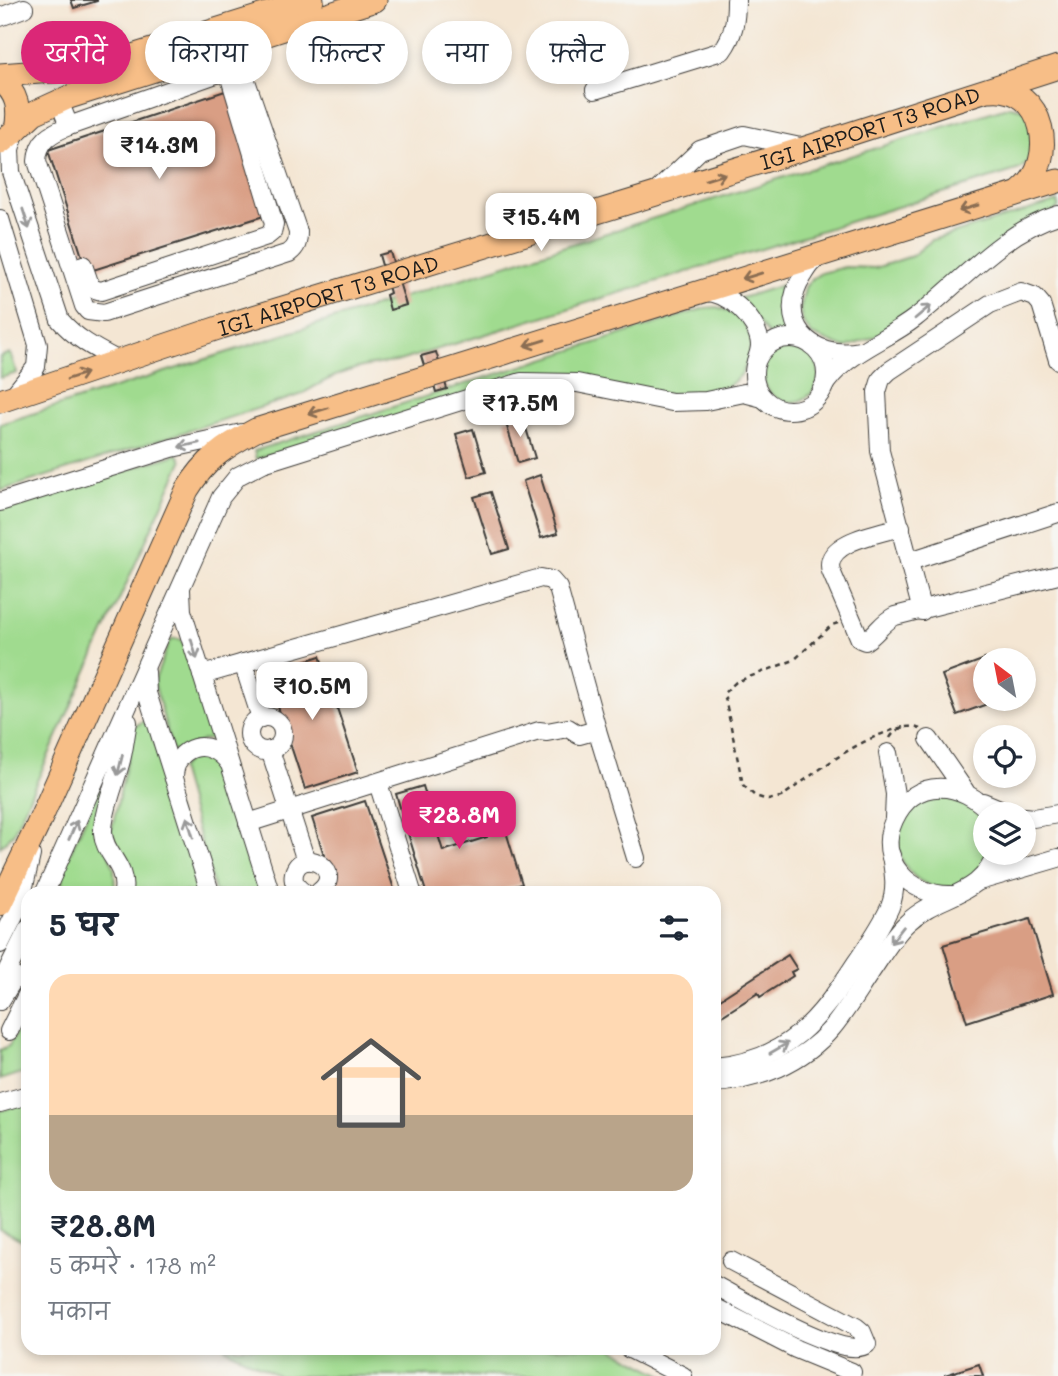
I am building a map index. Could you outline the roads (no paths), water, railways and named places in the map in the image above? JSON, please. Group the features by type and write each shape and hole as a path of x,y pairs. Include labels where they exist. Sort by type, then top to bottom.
{"main road":[{"path":"0,77 94,68 263,7 312,0"},
{"path":"272,43 374,0"},
{"name":"IGI AIRPORT T3 ROAD","path":"6,399 221,327 653,196 1058,67"},
{"path":"0,77 9,86 18,107 8,136"},
{"path":"8,136 34,113 60,100 145,82"},
{"path":"980,91 998,89 1017,93 1032,103 1044,118 1049,136 1048,155 1041,172 1029,186 1012,195"},
{"path":"4,891 37,827 187,490 198,472 229,444 256,430 1058,181"}],"street":[{"path":"595,90 722,51 735,28 737,0"},
{"path":"0,17 24,8"},
{"path":"173,84 69,126 43,140 38,150 37,161 84,306 89,311 104,313 289,253 295,248 298,232 247,84"},
{"path":"43,140 89,284 95,291 267,236 272,232 274,224 223,84"},
{"path":"60,100 69,126"},
{"path":"653,196 700,150 744,135 806,148"},
{"path":"8,136 11,172 60,320 84,342 121,362"},
{"path":"48,886 221,496 229,485 250,468 521,382 577,383 672,402 706,401 744,393 763,398 784,410 795,410 816,399 837,369 916,318 1013,235 1058,215"},
{"path":"0,219 38,345 36,366 30,376 6,399"},
{"path":"822,389 825,369 823,359 799,328 793,295 809,266 827,253"},
{"path":"703,292 721,293 745,313 760,340 754,380 763,398"},
{"path":"922,611 880,451 877,392 885,375 990,304 1021,292 1035,297 1041,304 1058,360"},
{"path":"706,401 740,384 764,349 774,342 798,339 836,353 866,349"},
{"path":"0,502 172,448 256,430"},
{"path":"910,561 1058,513"},
{"path":"901,527 853,541 832,554 829,565 850,619 860,639 865,641 890,618 1058,575"},
{"path":"202,675 547,578 558,588 636,858"},
{"path":"182,583 182,611 267,886"},
{"path":"147,663 147,693 208,886"},
{"path":"243,663 261,718 250,727 249,738 260,750 270,750 306,861"},
{"path":"123,886 121,867 107,845 103,832 122,760 131,697"},
{"path":"248,823 539,731 568,728 579,736 597,730"},
{"path":"929,738 978,802"},
{"path":"174,778 174,769 181,756 200,747 217,750 229,763"},
{"path":"721,1066 752,1060 771,1052 799,1034 823,1012 890,907 895,896 889,838 895,794 888,753"},
{"path":"378,783 410,886"},
{"path":"893,821 909,801 931,789 948,787 978,802"},
{"path":"1036,818 1058,814"},
{"path":"24,886 37,827"},
{"path":"891,855 899,873 912,886 929,894 951,895"},
{"path":"979,881 1058,858"},
{"path":"296,886 294,876 299,865 306,861 320,863 327,873 327,883 324,886"},
{"path":"721,1082 757,1077 797,1058 814,1046 832,1027 906,924 951,895 968,890 992,865"},
{"path":"56,870 57,886"},
{"path":"0,944 21,899"},
{"path":"0,985 21,950"},
{"path":"0,1001 21,954"},
{"path":"9,1031 21,1007"},
{"path":"0,1103 21,1097"},
{"path":"721,1289 822,1340 856,1349 867,1344 862,1332 856,1327 732,1261"},
{"path":"721,1311 796,1349 852,1372"},
{"path":"642,1355 683,1376"}]}
